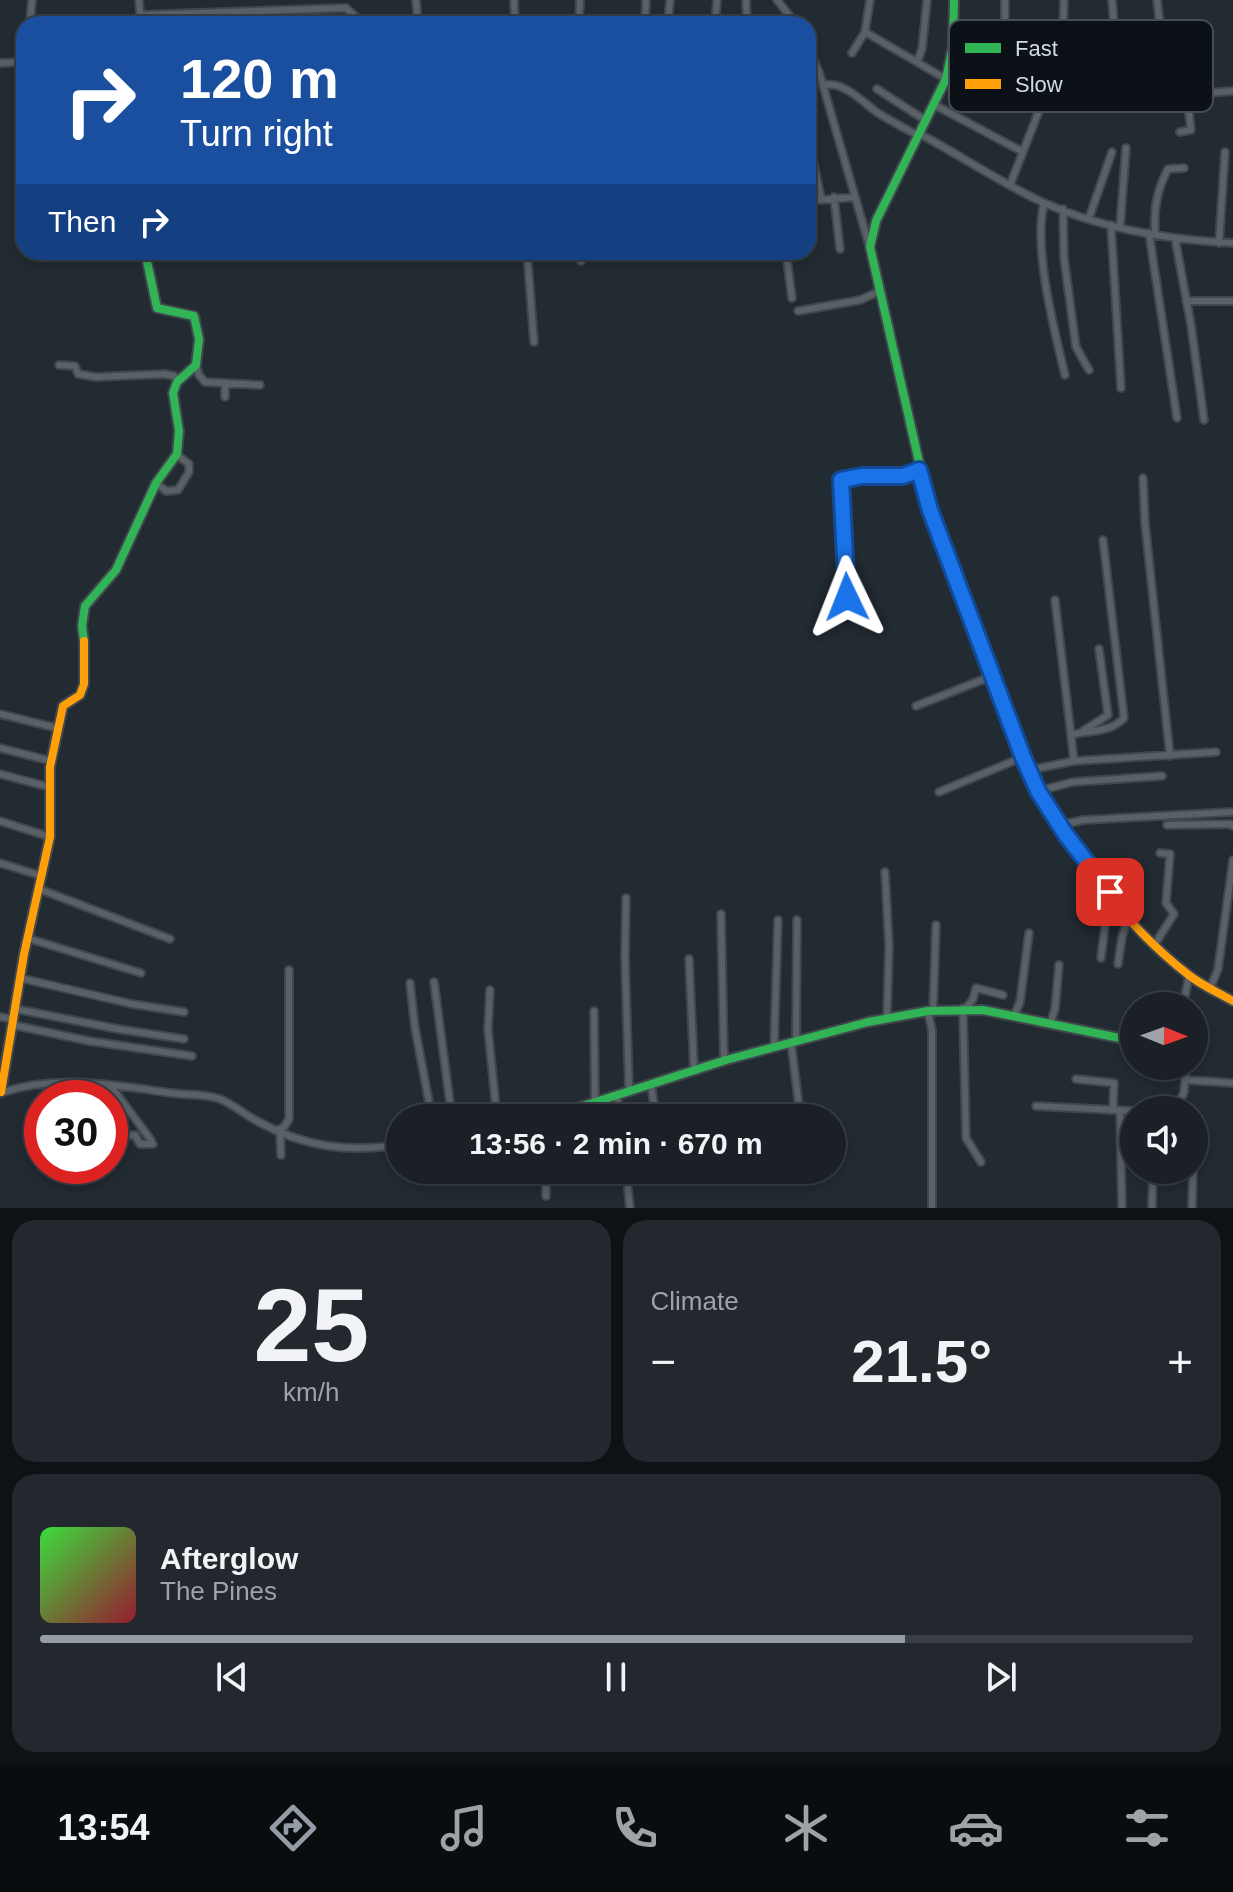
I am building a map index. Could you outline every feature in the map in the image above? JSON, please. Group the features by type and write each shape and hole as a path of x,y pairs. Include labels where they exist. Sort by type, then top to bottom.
{"street":[{"path":"139,0 140,15 346,8 355,16"},
{"path":"416,0 417,12"},
{"path":"777,0 790,16"},
{"path":"852,53 865,32 870,0"},
{"path":"918,60 927,0"},
{"path":"954,0 954,20"},
{"path":"1063,20 1064,0"},
{"path":"1112,0 1114,20"},
{"path":"1157,0 1160,20"},
{"path":"865,32 946,79"},
{"path":"870,247 876,221 946,79 949,65"},
{"path":"816,67 870,247 930,510 1028,770 1060,825 1129,915 1189,976 1233,1001"},
{"path":"823,85 833,84 848,90 877,112 1044,203 1111,225 1152,234 1233,243"},
{"path":"877,89 925,120"},
{"path":"1213,93 1233,91"},
{"path":"933,104 1023,152"},
{"path":"1010,185 1039,112"},
{"path":"1180,132 1191,130 1189,112"},
{"path":"1120,227 1126,148"},
{"path":"1089,218 1112,152"},
{"path":"1219,243 1225,152"},
{"path":"1177,418 1152,234 1154,208 1168,169 1184,168"},
{"path":"816,175 821,198"},
{"path":"834,197 840,249"},
{"path":"816,199 855,197"},
{"path":"1044,203 1044,270 1065,375"},
{"path":"1063,209 1064,258 1076,347 1089,370"},
{"path":"1111,225 1121,388"},
{"path":"1175,238 1204,420"},
{"path":"147,260 157,308 183,311 196,319 199,339 196,365 205,382 260,385"},
{"path":"528,260 534,342"},
{"path":"787,260 792,298"},
{"path":"798,311 860,300 880,291"},
{"path":"1186,301 1233,301"},
{"path":"59,365 75,366 78,374 96,377 164,374 179,380"},
{"path":"24,1085 0,1093 27,938 50,837 49,787 57,728 61,710 80,695 84,684 82,626 85,606 116,570 156,483 177,455 179,431 174,386 196,365"},
{"path":"225,383 225,397"},
{"path":"156,483 166,491 178,490 189,472 189,464 177,455"},
{"path":"847,597 841,480 862,476 903,476 919,470"},
{"path":"1143,478 1146,538 1170,756"},
{"path":"1071,735 1111,728 1124,718 1103,540"},
{"path":"1055,600 1074,761"},
{"path":"1083,731 1108,715 1099,649"},
{"path":"916,706 992,676"},
{"path":"0,714 57,728"},
{"path":"0,748 51,761"},
{"path":"1028,770 1074,761 1216,752"},
{"path":"939,792 1023,757"},
{"path":"0,774 49,787"},
{"path":"1038,791 1073,782 1162,776"},
{"path":"1060,825 1083,820 1233,812"},
{"path":"0,821 50,837"},
{"path":"1167,825 1233,826"},
{"path":"1155,944 1174,914 1166,903 1170,854 1160,853"},
{"path":"1210,989 1218,969 1233,860"},
{"path":"0,863 42,876"},
{"path":"885,872 889,946 887,1017"},
{"path":"39,889 170,939"},
{"path":"1101,958 1110,892"},
{"path":"626,898 629,1091"},
{"path":"721,914 724,1060"},
{"path":"1118,964 1129,915"},
{"path":"774,1047 778,920"},
{"path":"797,920 794,1042 799,1104"},
{"path":"932,1208 931,1012 936,925"},
{"path":"1014,1016 1020,1002 1029,933"},
{"path":"27,938 141,973"},
{"path":"689,959 694,1069"},
{"path":"1050,1024 1055,1009 1059,965"},
{"path":"278,1131 289,1119 289,970"},
{"path":"1186,992 1189,976"},
{"path":"20,978 132,1004 184,1012"},
{"path":"434,982 450,1104"},
{"path":"410,983 429,1104"},
{"path":"981,1162 966,1138 964,1008 973,999 976,988 1003,995"},
{"path":"490,990 488,1029 496,1104"},
{"path":"594,1011 595,1104 724,1060 887,1017 964,1008 1120,1038"},
{"path":"16,1009 184,1039"},
{"path":"0,1017 89,1041 192,1056"},
{"path":"0,1040 11,1042"},
{"path":"1076,1079 1114,1083 1122,1208"},
{"path":"1182,1096 1186,1080 1233,1083"},
{"path":"651,1085 654,1104"},
{"path":"128,1087 220,1099 278,1131 319,1145 364,1149 386,1147"},
{"path":"117,1094 152,1142 140,1144 135,1135 119,1136 117,1094"},
{"path":"617,1096 618,1104"},
{"path":"1036,1106 1120,1110"},
{"path":"278,1131 281,1155"},
{"path":"546,1184 546,1196"},
{"path":"627,1184 630,1208"},
{"path":"1152,1208 1153,1184"},
{"path":"1192,1208 1193,1184"}],"traffic: fast":[{"path":"954,0 954,20"},
{"path":"949,65 946,79 876,221 870,247 930,510 989,666"},
{"path":"84,641 82,626 85,606 116,570 156,483 177,454 179,431 173,393 177,382 196,365 199,339 194,316 157,308 147,260"},
{"path":"589,1104 726,1060 868,1022 928,1011 983,1010 1120,1038"}],"traffic: slow":[{"path":"1,1092 24,954 50,837 50,767 63,706 80,695 84,684 84,641"},
{"path":"989,666 1018,747 1037,788 1094,877 1165,955 1195,980 1233,1001"}],"route":[{"path":"847,597 841,480 862,476 903,476 919,470 930,510 1028,770 1060,825 1110,892"}]}
